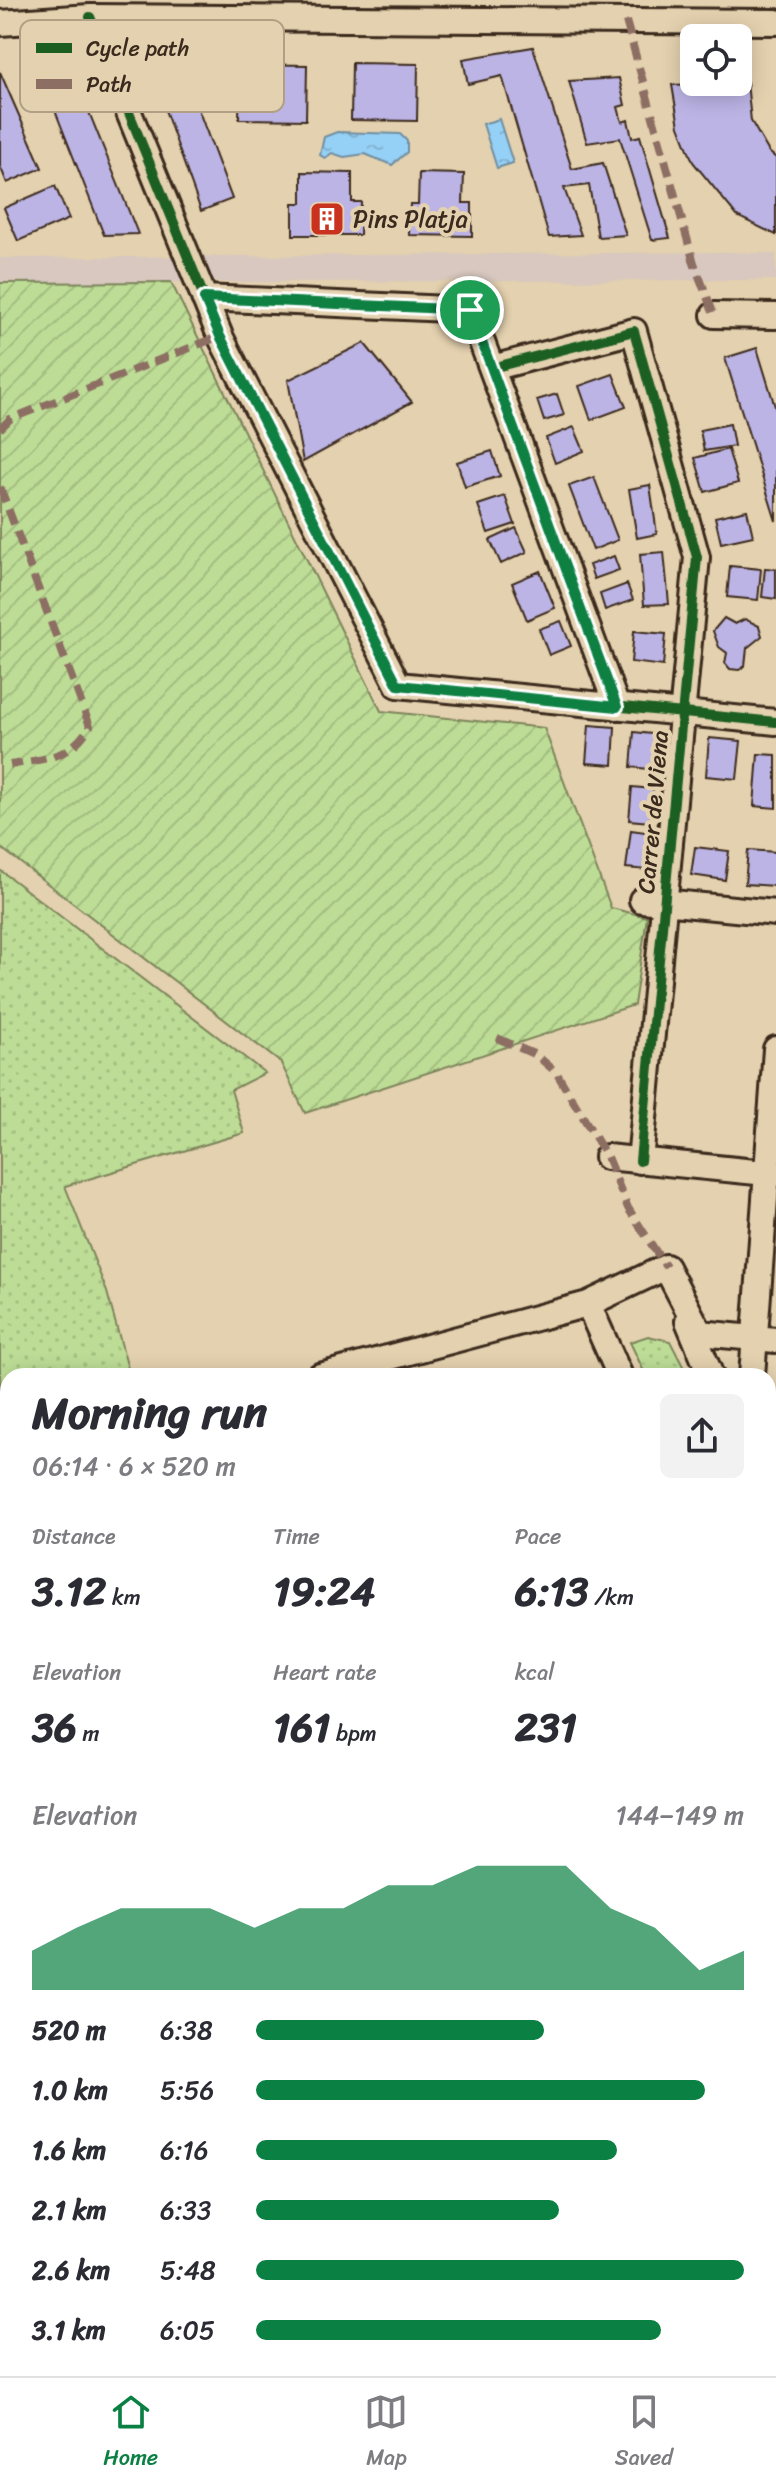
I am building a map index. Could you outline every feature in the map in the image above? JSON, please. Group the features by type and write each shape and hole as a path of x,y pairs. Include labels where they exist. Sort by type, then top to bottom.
{"street":[{"path":"45,20 426,10 776,22"},
{"path":"0,23 20,22"},
{"path":"129,112 227,350 398,685 776,722"},
{"path":"204,298 470,310 617,707"},
{"path":"714,315 776,316"},
{"name":"Carrer de Viena","path":"492,368 634,331 697,557 682,713 653,901 640,1161"},
{"path":"653,901 776,913"},
{"path":"755,1368 764,1339 776,1049"},
{"path":"607,1157 771,1173"},
{"path":"666,1267 700,1333 764,1339"},
{"path":"350,1368 588,1304 666,1267"},
{"path":"666,1267 708,1368"},
{"path":"588,1304 616,1368"}],"shaded area":[{"path":"776,254 776,280 0,283 0,258"}],"green space":[{"path":"171,282 381,711 544,728 611,908 647,917 634,1005 305,1113 281,1063 0,847 0,283"},
{"path":"0,870 265,1073 231,1090 244,1133 65,1186 107,1292 128,1368 0,1368"},
{"path":"648,1336 670,1341 684,1368 642,1368 630,1342"}],"water":[{"path":"499,119 513,163 497,168 483,124"},
{"path":"337,132 400,134 407,141 407,152 392,165 365,154 344,157 332,153 325,158 320,155 324,137"}],"building":[{"path":"533,47 572,169 603,163 626,235 598,237 589,185 564,188 581,235 549,237 502,76 468,84 463,59"},
{"path":"352,63 418,64 417,121 351,120"},
{"path":"284,65 307,65 306,120 239,119 239,112 284,112"},
{"path":"0,72 42,168 7,183 0,166"},
{"path":"619,78 625,105 618,107 622,122 628,120 632,138 640,136 670,238 652,240 620,138 587,143 569,81"},
{"path":"672,85 680,85 680,96 748,96 751,121 769,152 776,158 776,235 737,216 693,162 679,126"},
{"path":"56,112 89,112 138,234 104,235"},
{"path":"166,112 199,112 232,199 201,211"},
{"name":"Pins Platja","path":"302,172 352,173 352,202 361,202 360,235 293,235 293,203 302,203"},
{"path":"419,173 464,174 463,203 472,203 472,236 409,235 410,204 418,204"},
{"path":"55,186 69,219 18,241 4,208"},
{"path":"364,343 412,402 303,462 288,380"},
{"path":"757,348 776,410 776,521 725,358"},
{"path":"613,374 626,407 591,420 579,386"},
{"path":"557,394 564,415 544,421 537,400"},
{"path":"730,424 734,446 704,451 700,430"},
{"path":"574,427 584,451 555,463 546,438"},
{"path":"728,449 738,483 705,492 695,458"},
{"path":"492,451 500,476 465,487 457,462"},
{"path":"594,477 618,540 593,550 569,486"},
{"path":"650,485 657,534 637,538 629,489"},
{"path":"505,496 515,524 488,533 478,505"},
{"path":"747,510 753,536 721,543 715,517"},
{"path":"516,528 527,552 501,564 490,540"},
{"path":"664,552 669,604 644,605 640,554"},
{"path":"614,556 619,570 594,579 589,565"},
{"path":"730,566 761,569 758,600 727,597"},
{"path":"765,568 776,569 776,599 762,597"},
{"path":"540,571 555,608 527,620 512,583"},
{"path":"627,584 633,600 605,610 600,594"},
{"path":"724,618 735,624 745,619 759,626 762,636 747,648 745,666 739,670 730,669 725,663 727,653 719,647 713,631"},
{"path":"561,621 571,646 549,655 539,629"},
{"path":"634,631 666,634 663,666 631,662"},
{"path":"589,725 615,727 613,765 586,763"},
{"path":"634,732 660,735 657,770 631,767"},
{"path":"709,738 741,741 737,779 706,776"},
{"path":"758,754 776,755 776,808 754,806"},
{"path":"632,787 653,789 650,822 629,820"},
{"path":"631,830 653,833 648,870 626,868"},
{"path":"695,847 729,851 725,880 691,875"},
{"path":"748,850 776,852 775,886 745,884"}],"marked path":[{"path":"626,21 694,263 714,315"},
{"path":"0,429 10,419 220,336"},
{"path":"0,487 90,726 65,751 10,765"},
{"path":"497,1038 536,1055 556,1072 607,1157 628,1208 666,1267"}],"cycle path":[{"path":"129,112 220,336 398,685 776,722"},
{"path":"492,368 634,331 697,557 640,1161"}],"place":[{"name":"Pins Platja","path":"327,219"}],"route":[{"path":"204,298 470,310 617,707 398,685 220,336 204,298"}]}
